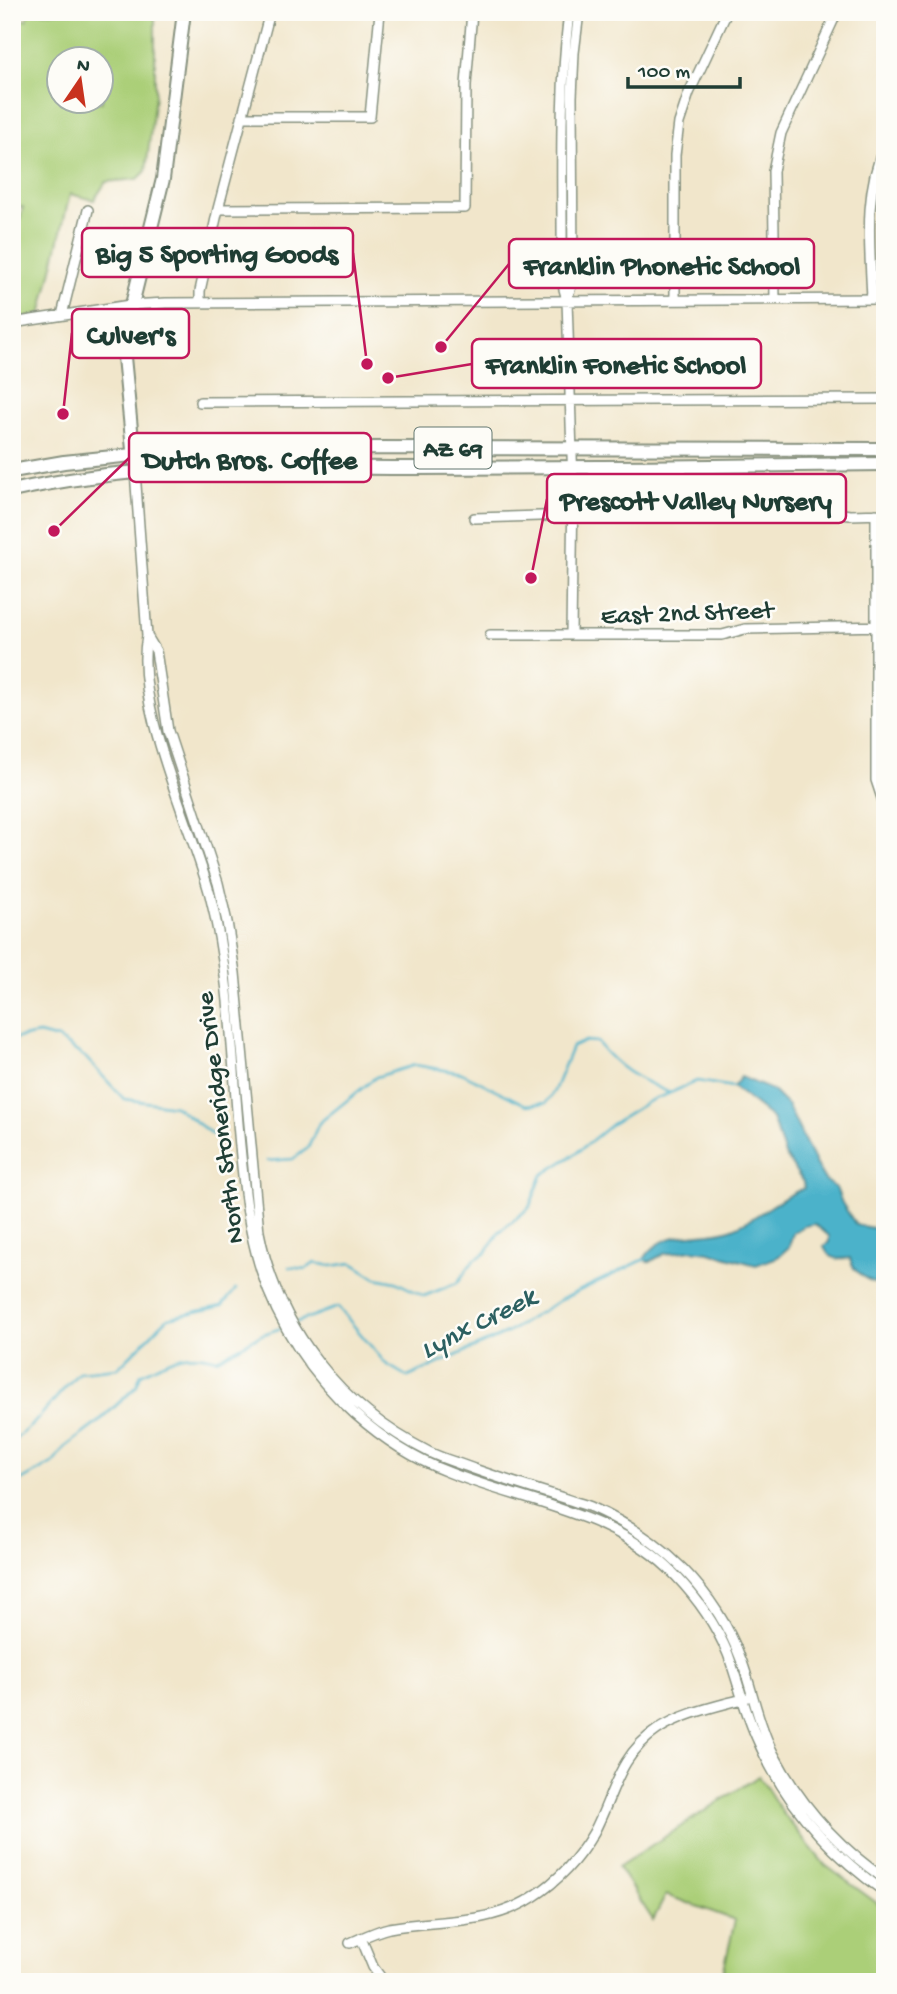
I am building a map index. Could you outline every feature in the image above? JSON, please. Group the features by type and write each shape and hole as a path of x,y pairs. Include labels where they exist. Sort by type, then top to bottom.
{"main road":[{"name":"North Stoneridge Drive","path":"135,471 124,357 125,333 163,179 184,12"},
{"name":"AZ 69","path":"12,471 133,454 365,448 885,449"},
{"name":"AZ 69","path":"12,491 135,471 252,467 572,468 885,464"}],"street":[{"path":"200,302 218,209 270,12"},
{"path":"242,117 370,117 380,12"},
{"path":"218,209 465,208 466,85 472,12"},
{"path":"569,12 564,53 567,111 562,282 567,300 572,447 571,635"},
{"path":"567,111 579,12"},
{"path":"674,300 675,155 679,122 689,93 727,12"},
{"path":"775,299 773,171 781,133 836,12"},
{"path":"872,299 869,205 876,165 885,145"},
{"path":"62,315 88,210"},
{"path":"12,323 130,305 200,302 885,299"},
{"path":"200,402 885,399"},
{"name":"North Stoneridge Drive","path":"135,471 148,636 144,652 150,702 166,764 205,880 220,945 227,992 246,1205 260,1267 288,1333 333,1380 378,1420 430,1452 591,1507 616,1518 659,1546 694,1579 722,1618 743,1664 774,1754 808,1806 846,1849 885,1879"},
{"path":"734,508 786,506 850,515 880,514 876,780 885,807"},
{"path":"474,518 572,515"},
{"name":"East 2nd Street","path":"490,635 722,635 745,629 880,626"},
{"name":"North Stoneridge Drive","path":"302,1346 339,1398 394,1444 447,1472 597,1522 635,1542 661,1562 699,1603 713,1625 727,1652 741,1699 768,1762 797,1810 836,1855 885,1892"},
{"path":"350,1943 387,1928 475,1919 504,1912 531,1898 554,1882 577,1857 594,1832 624,1763 637,1746 658,1729 682,1718 752,1696"},
{"path":"361,1938 373,1967 384,1982"}],"green space":[{"path":"29,12 155,12 155,95 146,171 138,179 106,182 94,200 70,194 41,315 12,319 12,250 23,207 12,207 12,25 16,19 27,20"},
{"path":"759,1776 784,1815 825,1865 885,1909 885,1982 721,1982 735,1920 666,1895 653,1920 618,1867"}],"water":[{"path":"741,1077 772,1090 788,1106 815,1163 825,1180 836,1188 856,1225 873,1228 885,1235 885,1286 863,1276 855,1269 850,1258 838,1259 828,1254 824,1246 829,1242 829,1236 815,1224 804,1226 793,1233 789,1247 778,1257 756,1265 691,1250 664,1254 649,1262 644,1259 663,1241 733,1228 804,1188 803,1182 785,1155 772,1118 733,1087"}],"waterway":[{"path":"12,1039 39,1034 58,1039 86,1058 124,1099 175,1106 221,1141"},
{"path":"267,1161 293,1159 308,1148 319,1123 376,1077 415,1065 462,1073 526,1105 546,1103 554,1091 572,1047 586,1041 597,1042 613,1060 630,1073 670,1093 697,1081 733,1087"},
{"path":"289,1267 306,1269 315,1263 332,1266 352,1263 376,1278 396,1282 424,1296 457,1283 474,1260 486,1253 499,1232 529,1208 542,1175 575,1154 612,1124 649,1101 668,1094"},
{"name":"Lynx Creek","path":"297,1322 338,1307 386,1364 408,1377 507,1333 560,1300 645,1259"},
{"path":"12,1442 34,1423 79,1372 118,1368 168,1318 222,1306 236,1289"},
{"name":"Lynx Creek","path":"12,1486 54,1462 64,1448 96,1424 136,1387 141,1374 169,1360 186,1356 217,1359 261,1335 284,1327"}],"place":[{"name":"Franklin Phonetic School","path":"441,347"},
{"name":"Big 5 Sporting Goods","path":"367,364"},
{"name":"Franklin Fonetic School","path":"388,378"},
{"name":"Culver's","path":"63,414"},
{"name":"Dutch Bros. Coffee","path":"54,531"},
{"name":"Prescott Valley Nursery","path":"531,578"}]}
